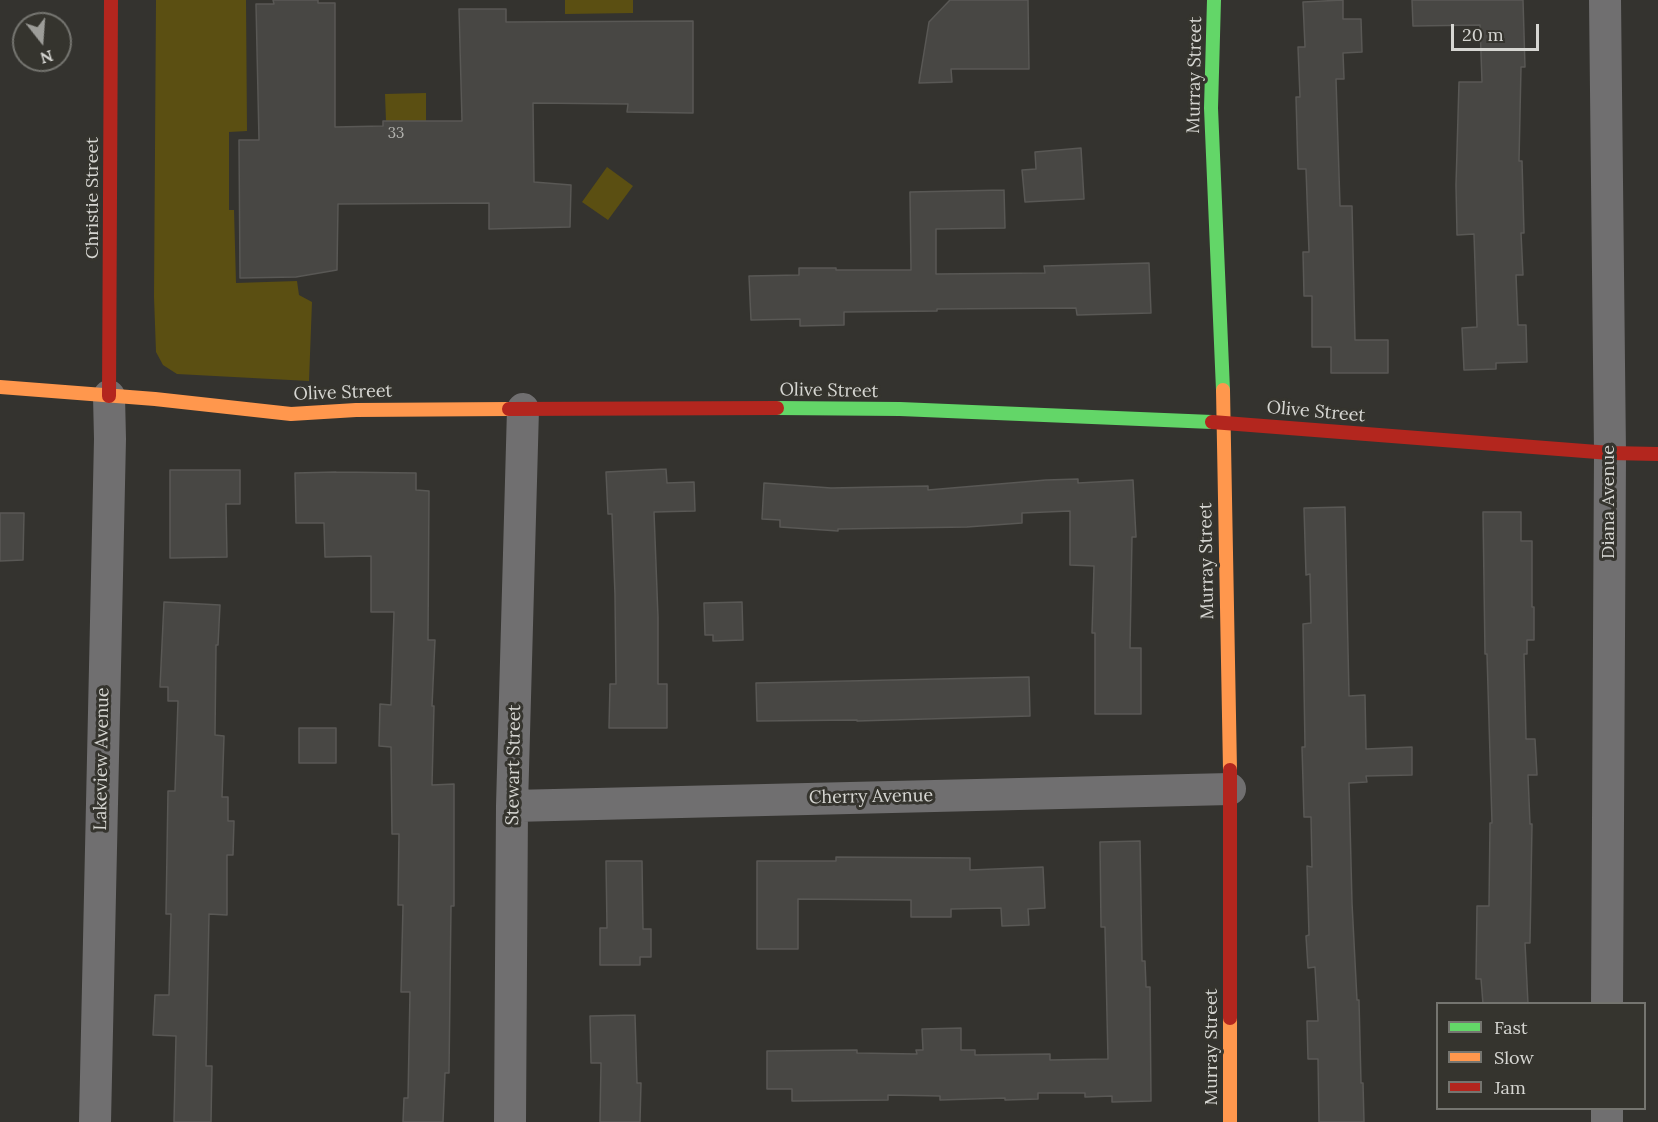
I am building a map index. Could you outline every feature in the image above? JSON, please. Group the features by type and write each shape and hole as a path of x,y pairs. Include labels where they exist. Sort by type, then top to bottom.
{"street":[{"name":"Christie Street","path":"109,396 111,0"},
{"name":"Murray Street","path":"1214,0 1211,108 1224,422 1222,469 1230,789 1230,1122"},
{"name":"Diana Avenue","path":"1605,0 1610,453 1608,1002"},
{"name":"Olive Street","path":"0,387 155,399 291,414 356,410 707,407 900,409 1224,422 1610,453 1658,454"},
{"name":"Lakeview Avenue","path":"95,1122 110,439 109,396"},
{"name":"Stewart Street","path":"510,1122 512,806 523,409"},
{"name":"Cherry Avenue","path":"512,806 1230,789"}],"shaded area":[{"path":"156,0 246,0 247,131 229,132 229,210 234,210 236,283 297,281 299,295 312,302 309,381 177,374 163,365 156,352 154,297"},
{"path":"565,0 633,0 633,13 565,14"},
{"path":"426,93 426,121 386,121 385,94"},
{"path":"607,167 633,186 608,220 582,202"}],"building":[{"path":"273,0 318,0 318,3 335,3 335,127 383,126 383,121 462,121 459,9 506,9 506,22 693,21 693,113 627,112 628,104 533,103 534,182 571,185 570,227 489,229 489,203 338,204 337,270 296,277 240,278 239,140 259,140 256,4 274,4"},
{"path":"950,0 1028,0 1029,69 951,69 952,82 919,83 929,22"},
{"path":"1343,0 1343,19 1361,19 1362,52 1343,53 1344,79 1336,79 1340,206 1352,206 1355,340 1388,340 1388,373 1331,373 1331,347 1312,347 1312,296 1304,296 1303,252 1309,252 1306,169 1298,169 1296,97 1300,97 1298,47 1305,47 1303,2"},
{"path":"1412,0 1523,0 1525,67 1521,67 1519,161 1522,161 1523,275 1516,275 1518,325 1526,325 1527,362 1496,363 1496,369 1464,370 1462,328 1477,327 1474,234 1457,235 1459,82 1482,82 1480,25 1413,26"},
{"path":"1081,148 1084,199 1025,202 1022,170 1036,169 1035,152"},
{"path":"1004,190 1005,228 936,229 936,274 1045,273 1044,266 1149,263 1151,313 1077,315 1076,308 937,309 937,311 844,312 844,325 800,326 800,319 751,320 749,276 799,275 799,268 911,270 910,192"},
{"path":"666,469 667,483 694,482 695,511 654,512 658,684 667,684 667,728 609,728 610,684 616,684 615,595 612,514 608,514 606,472"},
{"path":"170,470 240,470 240,504 226,504 227,557 170,558"},
{"path":"295,473 416,473 416,490 429,491 428,640 435,640 432,785 454,784 454,906 451,906 449,1073 445,1073 443,1122 403,1122 404,1098 408,1098 410,992 401,992 403,905 398,905 399,834 392,834 391,747 379,746 380,704 391,705 394,612 371,612 371,556 325,557 324,523 296,523"},
{"path":"1078,479 1078,483 1133,480 1136,537 1132,537 1130,648 1141,648 1141,714 1095,714 1095,633 1092,633 1094,566 1070,565 1070,511 1022,513 1022,523 967,527 838,529 838,531 780,527 780,520 762,519 764,483 831,488 928,486 928,490"},
{"path":"1345,507 1349,696 1365,695 1366,749 1412,747 1412,775 1366,776 1367,782 1349,783 1352,903 1364,1122 1319,1122 1318,1059 1308,1059 1307,1021 1318,1021 1315,967 1308,968 1306,936 1309,935 1307,866 1312,867 1311,817 1304,817 1303,624 1311,623 1310,574 1306,575 1304,508"},
{"path":"1483,512 1521,512 1521,541 1532,541 1534,640 1527,640 1527,654 1524,654 1526,739 1535,739 1537,775 1528,775 1530,824 1532,824 1530,943 1525,943 1528,1002 1483,1002 1481,979 1476,979 1477,906 1489,906 1490,823 1492,823 1487,654 1485,654"},
{"path":"0,513 24,513 23,560 0,561"},
{"path":"164,602 220,605 218,645 216,645 215,735 224,736 222,797 228,797 228,821 234,821 233,855 227,855 227,915 209,914 206,1066 212,1066 211,1122 174,1122 176,1036 153,1035 155,995 169,995 171,914 166,914 168,791 175,791 178,701 168,701 168,687 160,687"},
{"path":"742,602 743,640 713,641 713,635 705,635 704,603"},
{"path":"1029,677 1030,716 857,721 757,721 756,683"},
{"path":"299,728 336,728 336,763 299,763"},
{"path":"1140,841 1142,961 1145,961 1146,987 1150,987 1151,1101 1112,1102 1112,1096 1085,1097 1085,1093 1038,1093 1038,1099 940,1100 940,1096 888,1095 888,1100 792,1101 792,1089 767,1089 767,1051 857,1050 857,1053 917,1054 916,1050 923,1050 922,1029 961,1028 961,1050 975,1050 975,1055 1050,1054 1050,1060 1108,1059 1105,927 1101,927 1100,842"},
{"path":"836,857 970,858 970,870 1043,867 1045,908 1028,909 1029,925 1002,926 1001,908 951,909 951,917 911,917 911,900 798,899 798,949 757,949 757,861 836,861"},
{"path":"606,861 642,861 643,929 651,929 651,957 640,957 640,965 600,965 600,928 607,928"},
{"path":"635,1015 637,1083 641,1083 640,1122 600,1122 601,1063 591,1063 590,1016"}],"traffic: fast":[{"path":"1214,0 1211,108 1223,390"},
{"path":"777,408 900,409 1212,422"}],"traffic: slow":[{"path":"0,387 155,399 291,414 356,410 509,409"},
{"path":"1223,390 1230,770"},
{"path":"1230,1018 1230,1122"}],"traffic: jam":[{"path":"109,396 111,0"},
{"path":"509,409 777,408"},
{"path":"1212,422 1610,453 1658,454"},
{"path":"1230,770 1230,1018"}]}
